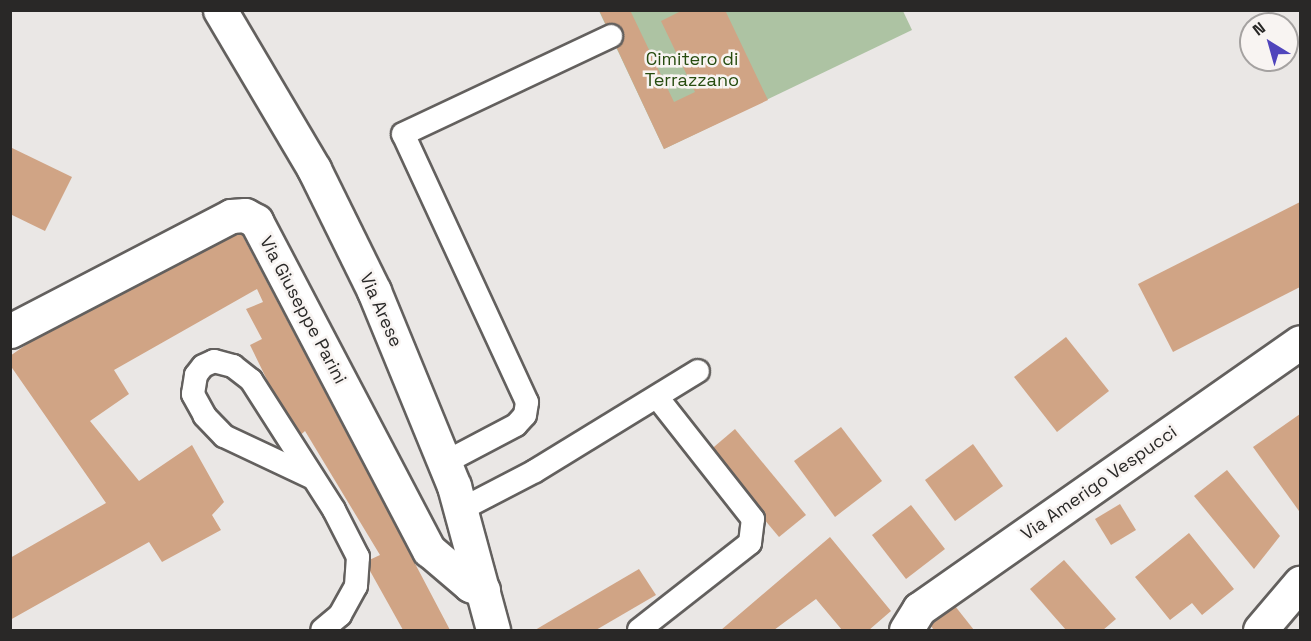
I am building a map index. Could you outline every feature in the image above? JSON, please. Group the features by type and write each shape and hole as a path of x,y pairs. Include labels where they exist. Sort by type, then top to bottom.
{"street":[{"name":"Via Arese","path":"220,10 314,169 374,291 462,509 493,630"},
{"name":"Via Giuseppe Parini","path":"10,331 231,216 245,215 256,221 429,550 470,585 483,590"},
{"name":"Via Amerigo Vespucci","path":"906,630 919,609 1300,342"},
{"path":"1260,630 1300,584"}],"lane":[{"path":"444,463 516,425 525,415 527,402 403,134 611,36"},
{"path":"311,477 224,436 205,416 193,394 196,375 203,366 214,361 233,366 251,380 334,510 359,567 350,599 322,630"},
{"path":"462,509 535,471 698,371"},
{"path":"639,630 750,543 753,519 657,397"}],"green space":[{"name":"Cimitero di Terrazzano","path":"599,11 903,11 912,30 664,149"}],"building":[{"path":"599,10 630,10 674,102 695,92 661,21 683,10 725,10 768,100 664,149"},
{"path":"10,147 72,177 45,231 10,214"},
{"path":"1300,202 1300,287 1173,352 1138,284"},
{"path":"240,231 450,630 403,630 365,562 380,555 305,431 296,439 250,345 262,339 246,309 263,302 257,289 114,370 129,394 90,421 139,481 192,445 224,502 212,515 221,530 162,562 149,542 10,620 10,558 106,503 10,365 10,356 40,335"},
{"path":"1066,337 1109,391 1057,432 1014,377"},
{"path":"1300,414 1300,510 1299,511 1253,447"},
{"path":"841,427 882,481 835,517 794,461"},
{"path":"735,429 806,515 779,537 708,452"},
{"path":"973,444 1003,486 955,521 925,480"},
{"path":"1227,470 1280,536 1254,569 1194,496"},
{"path":"1120,504 1136,530 1111,545 1095,519"},
{"path":"911,505 945,549 906,579 872,535"},
{"path":"1189,533 1234,589 1202,615 1192,603 1170,620 1135,577"},
{"path":"830,537 891,611 869,630 842,630 816,599 774,630 721,630"},
{"path":"1064,560 1116,619 1103,630 1066,630 1030,589"},
{"path":"639,569 656,595 596,630 535,630"},
{"path":"955,606 974,630 934,630 930,625"}]}
